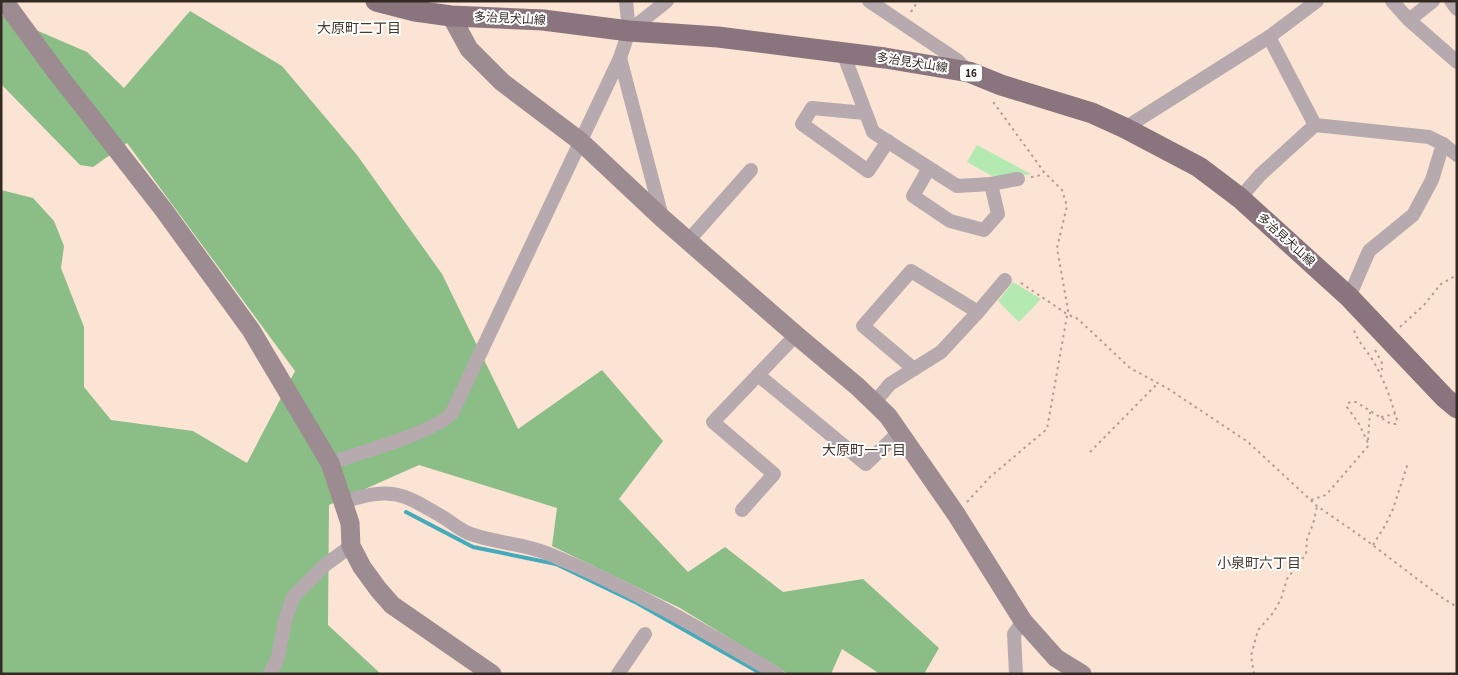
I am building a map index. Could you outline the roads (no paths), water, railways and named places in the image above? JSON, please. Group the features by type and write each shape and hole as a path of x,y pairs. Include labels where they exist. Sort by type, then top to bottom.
{"main road":[{"name":"多治見犬山線","path":"376,1 415,11 447,8 629,31 718,37 969,72 1001,85 1092,114 1125,128 1200,168 1240,198 1354,303 1445,398 1457,408"}],"street":[{"path":"4,1 158,202 251,330 330,464 350,523 351,546 362,568 392,605 492,674"},
{"path":"330,464 429,428 445,420 452,413 620,58 629,31 626,1"},
{"path":"629,31 667,1"},
{"path":"869,1 957,60 969,72"},
{"path":"1125,128 1269,37 1317,1"},
{"path":"1392,1 1409,20 1457,62"},
{"path":"1409,20 1433,1"},
{"path":"1451,1 1457,9"},
{"path":"447,8 469,49 502,82 580,141 662,218 796,336 858,386 888,416 956,514 1023,620 1056,658 1082,674"},
{"path":"1269,37 1315,125"},
{"path":"843,53 873,132 957,186 991,184 1018,179"},
{"path":"620,58 662,218"},
{"path":"866,113 812,108 802,124 868,171 888,142"},
{"path":"1240,198 1260,175 1315,125 1429,137 1443,144 1457,155"},
{"path":"1354,303 1369,252 1413,215 1432,180 1443,144"},
{"path":"929,168 913,196 950,221 984,230 998,214 991,184"},
{"path":"688,241 751,170"},
{"path":"914,368 863,326 911,271 978,312"},
{"path":"874,403 890,384 940,352 1005,280"},
{"path":"742,510 774,474 713,422 796,336"},
{"path":"758,375 866,464 899,432"},
{"path":"343,502 384,492 399,494 414,500 468,533 547,553 637,594 778,674"},
{"path":"270,674 278,657 285,621 293,597 325,566 351,546"},
{"path":"1016,674 1014,634 1023,620"},
{"path":"618,674 645,634"}],"waterway":[{"path":"406,512 473,547 556,564 637,603 762,674"}],"district":[{"name":"大原町二丁目","path":"359,29"},
{"name":"大原町一丁目","path":"864,451"},
{"name":"小泉町六丁目","path":"1259,564"}]}
